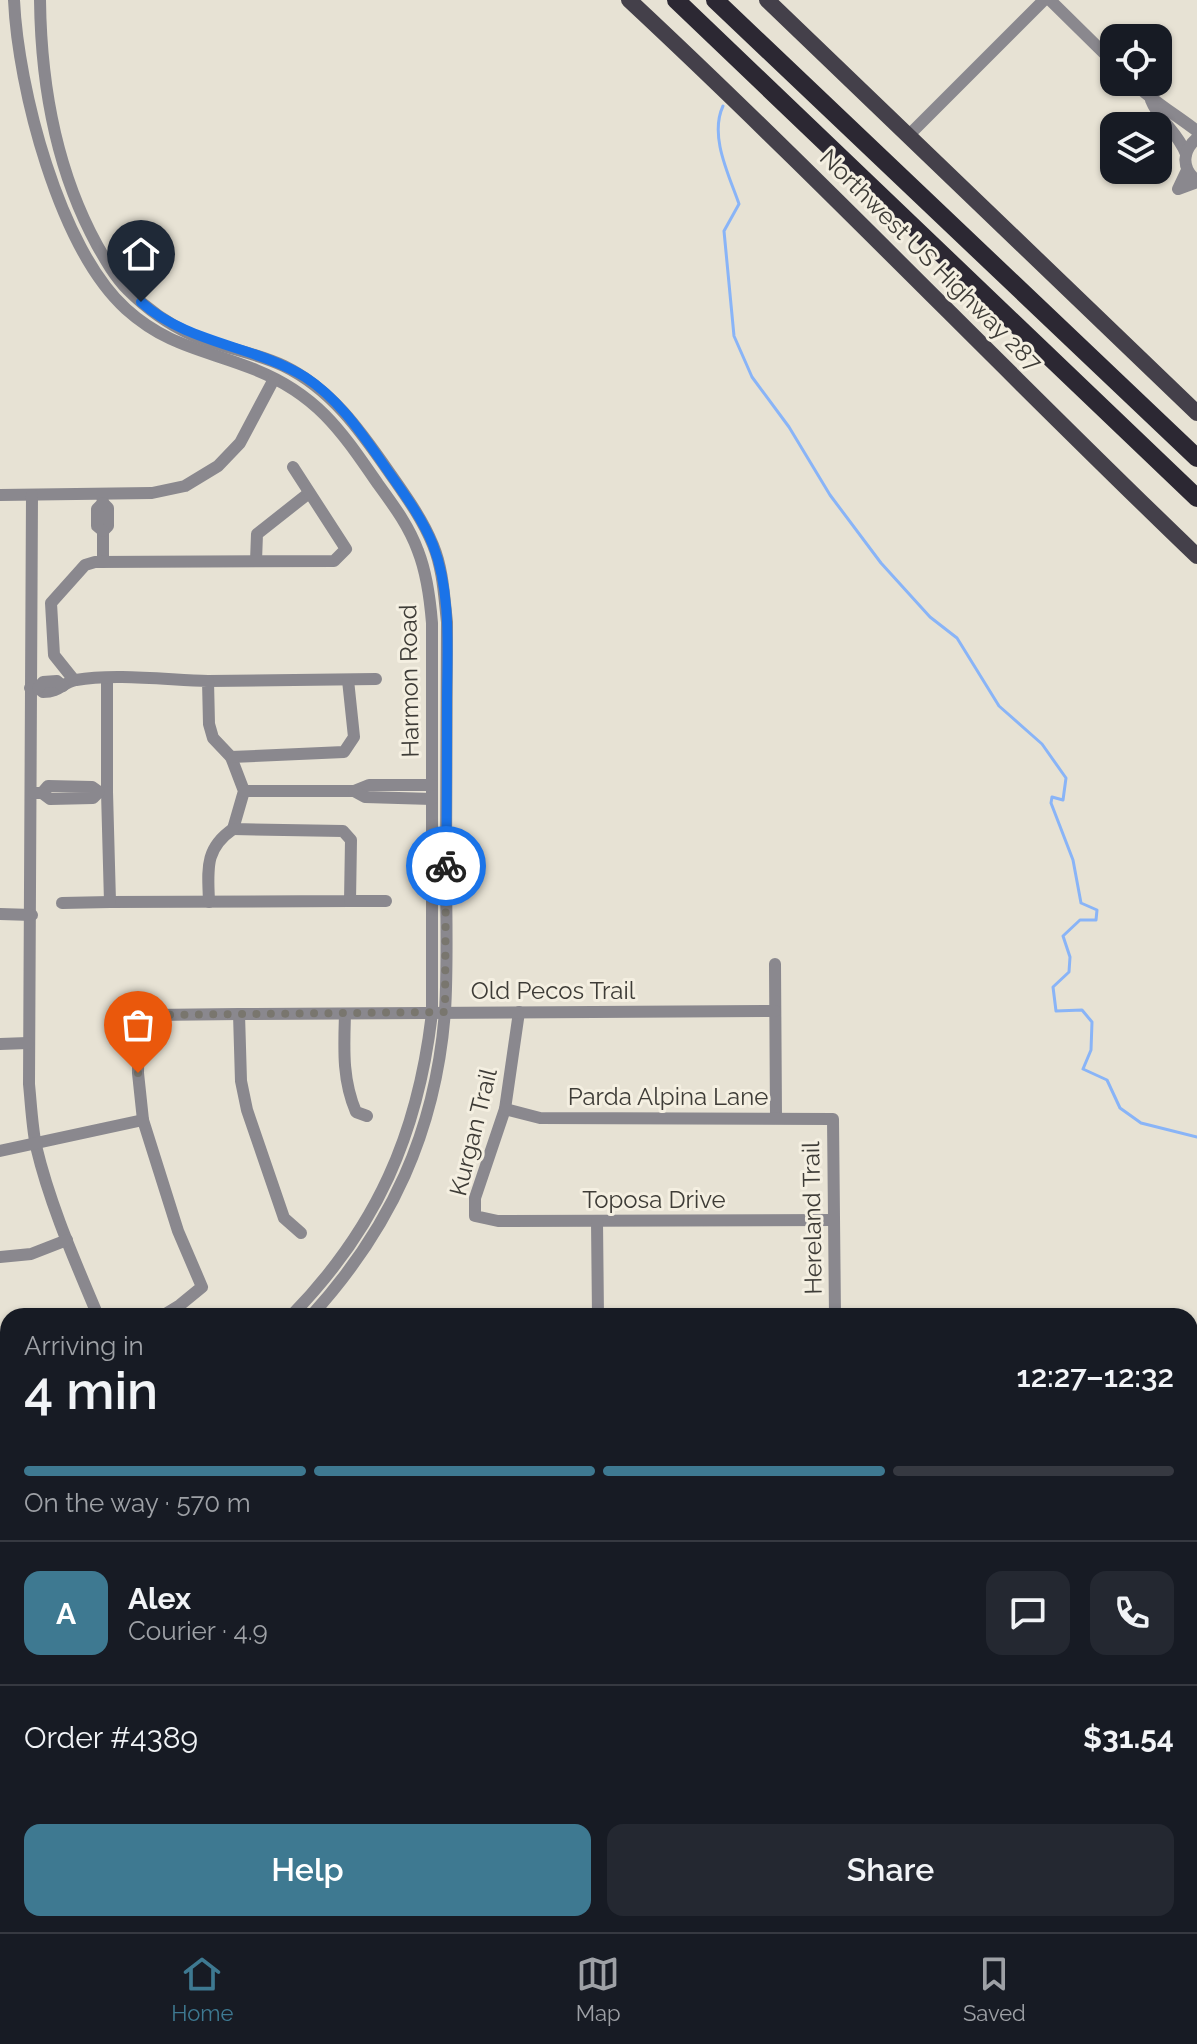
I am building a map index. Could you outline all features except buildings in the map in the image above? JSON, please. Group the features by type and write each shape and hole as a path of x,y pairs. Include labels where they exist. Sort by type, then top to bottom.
{"highway":[{"path":"676,0 1197,498"},
{"path":"715,0 1197,458"}],"main road":[{"name":"Northwest US Highway 287","path":"629,0 841,203 1197,556"},
{"path":"767,0 1197,413"}],"street":[{"name":"Harmon Road","path":"14,0 15,32 37,134 66,215 85,257 103,284 136,318 172,340 292,387 318,406 340,428 407,525 420,554 429,588 432,623 432,792 438,1012"},
{"name":"Harmon Road","path":"40,0 40,30 55,138 69,185 107,264 126,288 156,315 194,336 283,365 306,378 332,399 359,430 414,508 433,545 442,577 447,622 438,1012"},
{"path":"908,136 1047,0 1100,50"},
{"path":"1147,96 1197,131"},
{"path":"1151,100 1157,116 1180,139 1186,154 1187,170 1197,182"},
{"path":"1186,154 1197,138"},
{"path":"0,495 102,498 185,486 218,466 240,443 274,379"},
{"path":"68,683 54,655 51,603 85,565 103,562 334,561 346,549 293,467"},
{"path":"256,561 257,534 309,493"},
{"path":"32,495 36,793 29,1084 36,1144 67,1240 95,1308"},
{"path":"102,498 108,508 108,526 103,531 103,562"},
{"path":"34,688 43,692 58,692 68,683 107,678 208,681 376,679"},
{"path":"107,678 103,792 110,902"},
{"path":"231,757 344,752 354,737 348,680"},
{"path":"208,681 209,724 213,738 231,757 244,791 233,829"},
{"path":"36,793 48,786 92,787 103,792"},
{"path":"244,791 354,791 365,797 432,792"},
{"path":"209,902 208,868 212,852 218,839 233,829 343,831 351,840 350,901"},
{"path":"62,903 386,901"},
{"path":"0,914 32,915"},
{"path":"775,964 776,1117"},
{"name":"Old Pecos Trail","path":"143,1120 138,1073 139,1018 152,1015 775,1011"},
{"path":"299,1308 350,1247 379,1199 418,1100 438,1012"},
{"path":"318,1308 364,1251 397,1194 415,1154 428,1110 438,1012"},
{"name":"Kurgan Trail","path":"475,1216 475,1198 505,1109 519,1012"},
{"path":"239,1014 241,1081 247,1110 284,1218 301,1233"},
{"path":"345,1014 343,1051 348,1092 356,1112 367,1116"},
{"path":"0,1044 28,1043"},
{"name":"Parda Alpina Lane","path":"505,1109 540,1118 833,1119"},
{"name":"Hereland Trail","path":"833,1119 835,1308"},
{"path":"0,1151 143,1120 178,1231 202,1287 175,1308"},
{"name":"Toposa Drive","path":"475,1216 498,1221 834,1220"},
{"path":"597,1221 598,1308"},
{"path":"0,1257 31,1254 67,1240"}],"waterway":[{"path":"723,106 719,118 719,143 739,204 724,231 734,336 752,377 789,427 830,495 881,563 930,617 957,638 999,706 1042,744 1066,778 1063,800 1052,797 1051,803 1073,860 1081,903 1097,910 1096,920 1080,920 1063,936 1070,957 1069,972 1053,987 1056,1011 1082,1010 1092,1022 1091,1050 1083,1069 1107,1080 1120,1108 1141,1123 1197,1137"}],"way so far":[{"path":"138,1073 139,1018 152,1015 445,1012 446,866"}],"route":[{"path":"141,302 156,315 194,336 283,365 306,378 332,399 359,430 414,508 433,545 442,577 447,622 446,866"}]}
